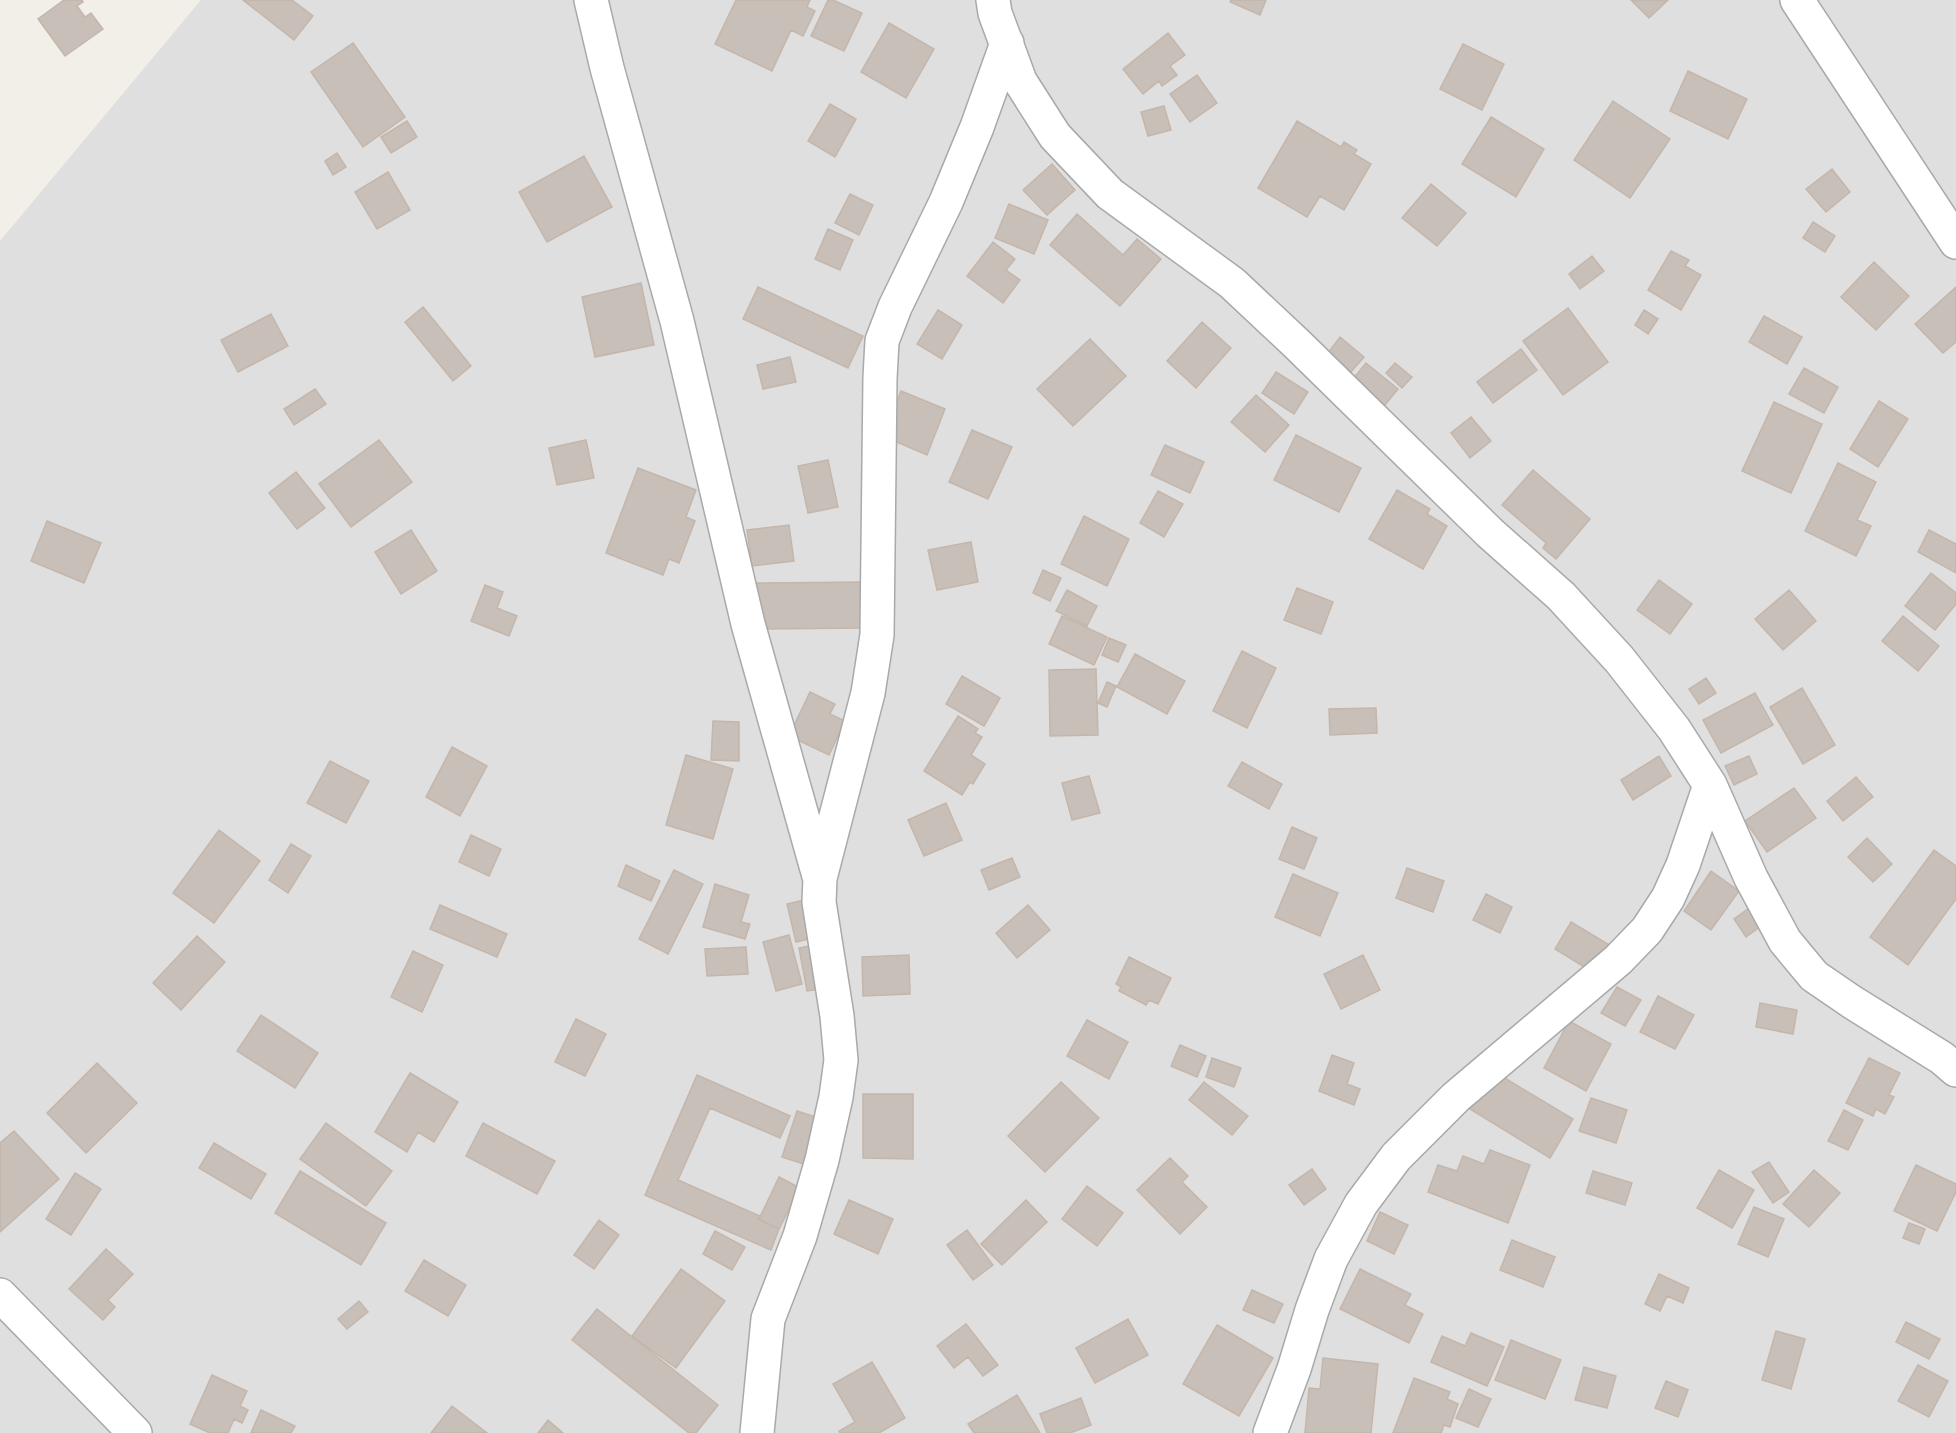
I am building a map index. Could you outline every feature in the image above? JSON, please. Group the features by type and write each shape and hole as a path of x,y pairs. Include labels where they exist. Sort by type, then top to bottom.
{"street":[{"path":"591,0 607,68 677,321 748,624 820,878"},
{"path":"993,0 995,13 1020,81 1062,144 1110,194 1232,283 1490,533 1561,596 1633,676 1674,729 1710,785 1750,878 1785,941 1814,976 1942,1058 1956,1070"},
{"path":"1797,0 1956,242"},
{"path":"757,1433 768,1319 800,1236 822,1160 836,1097 841,1060 837,1016 819,902 820,878 868,693 877,635 882,340 946,202 977,127 1006,43"},
{"path":"1270,1433 1331,1259 1361,1204 1396,1157 1455,1097 1618,960 1647,930 1668,897 1683,865 1710,785"},
{"path":"0,1295 135,1433"}],"shaded area":[{"path":"201,0 1956,0 1956,1433 0,1433 0,241"}],"building":[{"path":"64,0 82,0 83,2 77,6 85,17 91,13 103,29 65,56 38,19"},
{"path":"243,0 292,0 313,16 294,40"},
{"path":"736,0 810,0 807,7 815,11 803,36 791,30 772,71 715,44"},
{"path":"828,0 862,13 844,51 811,36"},
{"path":"1231,0 1266,0 1260,15 1230,2"},
{"path":"1631,0 1668,0 1649,18"},
{"path":"889,23 934,49 906,98 861,72"},
{"path":"1168,33 1185,55 1170,66 1177,75 1162,86 1159,81 1143,94 1123,69"},
{"path":"353,43 405,117 363,147 311,72"},
{"path":"1463,44 1504,64 1482,110 1440,89"},
{"path":"1688,71 1747,99 1728,139 1670,111"},
{"path":"1197,75 1217,103 1190,122 1170,94"},
{"path":"1613,101 1670,139 1630,198 1574,160"},
{"path":"830,104 856,119 835,157 808,141"},
{"path":"1164,106 1171,130 1148,136 1141,112"},
{"path":"1491,117 1544,149 1516,197 1462,164"},
{"path":"407,121 417,137 391,153 381,137"},
{"path":"1297,121 1341,147 1344,142 1357,150 1354,154 1371,164 1344,210 1320,196 1307,217 1258,188"},
{"path":"337,153 346,167 333,175 325,161"},
{"path":"584,156 612,207 547,242 519,192"},
{"path":"1052,164 1075,190 1047,215 1023,190"},
{"path":"1832,169 1850,192 1826,212 1806,189"},
{"path":"388,172 410,210 377,229 355,192"},
{"path":"1431,184 1466,213 1437,246 1402,218"},
{"path":"850,194 873,205 859,235 835,223"},
{"path":"1009,204 1048,220 1034,254 995,238"},
{"path":"1077,214 1123,255 1137,239 1161,259 1120,306 1050,245"},
{"path":"1813,222 1835,236 1825,252 1803,238"},
{"path":"828,229 853,240 840,270 815,259"},
{"path":"993,242 1015,259 1006,270 1020,280 1003,303 967,276"},
{"path":"1671,251 1689,260 1685,266 1701,275 1681,310 1648,290"},
{"path":"1592,256 1604,271 1580,289 1569,274"},
{"path":"1874,262 1909,296 1876,330 1841,297"},
{"path":"641,283 654,345 595,357 582,297"},
{"path":"758,287 863,336 848,368 743,319"},
{"path":"1956,287 1956,342 1943,353 1915,324"},
{"path":"423,307 471,366 453,381 405,322"},
{"path":"1568,308 1608,362 1563,395 1523,341"},
{"path":"938,310 962,325 942,359 917,344"},
{"path":"1644,310 1658,319 1648,334 1635,325"},
{"path":"271,314 288,346 238,372 221,340"},
{"path":"1764,316 1802,337 1787,364 1749,342"},
{"path":"1202,322 1231,348 1196,388 1167,361"},
{"path":"1340,337 1364,357 1351,372 1328,353"},
{"path":"1090,339 1126,376 1073,426 1037,389"},
{"path":"1521,349 1537,370 1493,403 1477,382"},
{"path":"790,357 796,382 763,389 757,365"},
{"path":"1366,363 1398,389 1385,405 1352,380"},
{"path":"1395,363 1412,377 1402,388 1386,373"},
{"path":"1804,368 1838,387 1824,413 1789,394"},
{"path":"1276,372 1308,392 1294,414 1262,393"},
{"path":"315,389 326,404 294,425 284,409"},
{"path":"901,391 945,409 927,455 883,436"},
{"path":"1256,395 1289,425 1265,452 1231,422"},
{"path":"1879,401 1908,419 1878,467 1850,449"},
{"path":"1774,402 1822,424 1791,493 1742,471"},
{"path":"1471,417 1491,441 1470,458 1451,433"},
{"path":"972,430 1012,447 988,499 949,482"},
{"path":"1296,435 1361,468 1339,512 1274,480"},
{"path":"379,440 412,482 351,527 319,484"},
{"path":"586,440 594,478 557,485 549,448"},
{"path":"1165,445 1204,462 1190,493 1151,475"},
{"path":"828,460 838,507 808,513 798,466"},
{"path":"1838,463 1876,482 1857,520 1871,526 1856,556 1805,531"},
{"path":"638,468 696,490 686,517 695,521 679,563 669,559 663,575 606,553"},
{"path":"1533,470 1590,519 1556,559 1543,548 1546,543 1502,505"},
{"path":"296,472 325,508 297,529 269,493"},
{"path":"1397,490 1430,509 1427,514 1447,526 1423,569 1369,539"},
{"path":"1158,491 1183,504 1164,537 1140,523"},
{"path":"1084,516 1129,539 1107,586 1061,564"},
{"path":"47,521 101,543 84,583 31,561"},
{"path":"789,525 794,561 752,566 747,530"},
{"path":"411,530 437,571 401,594 375,552"},
{"path":"1929,530 1956,544 1956,573 1918,552"},
{"path":"971,542 978,582 937,590 928,550"},
{"path":"1043,570 1061,578 1050,601 1033,593"},
{"path":"1931,573 1956,593 1956,604 1935,630 1905,606"},
{"path":"1659,580 1692,604 1670,634 1637,610"},
{"path":"865,582 865,628 753,629 752,583"},
{"path":"485,585 503,592 497,608 517,616 509,636 471,621"},
{"path":"1297,588 1333,602 1321,634 1284,620"},
{"path":"1067,590 1097,606 1087,626 1056,611"},
{"path":"1789,590 1816,621 1783,650 1755,619"},
{"path":"1062,616 1107,637 1094,665 1049,644"},
{"path":"1903,616 1939,646 1918,671 1882,641"},
{"path":"1109,638 1126,645 1118,662 1102,655"},
{"path":"1242,651 1276,668 1247,728 1213,711"},
{"path":"1135,654 1185,681 1167,714 1117,687"},
{"path":"1096,669 1098,735 1050,736 1049,670"},
{"path":"962,676 1000,698 984,726 946,704"},
{"path":"1706,678 1716,693 1699,704 1689,689"},
{"path":"1107,682 1116,686 1107,707 1098,703"},
{"path":"1802,688 1835,745 1803,764 1770,707"},
{"path":"810,692 835,704 830,714 845,721 829,755 789,736"},
{"path":"1755,693 1773,725 1721,753 1703,720"},
{"path":"1376,708 1377,733 1330,735 1329,709"},
{"path":"958,716 978,729 975,733 982,737 971,755 985,764 973,784 970,782 962,795 924,771"},
{"path":"713,721 739,722 739,761 711,760"},
{"path":"452,747 487,766 460,816 426,797"},
{"path":"686,755 733,769 713,839 666,825"},
{"path":"1659,756 1671,776 1633,800 1621,780"},
{"path":"1749,756 1757,774 1734,785 1725,766"},
{"path":"330,761 369,781 346,823 307,803"},
{"path":"1242,762 1282,784 1269,809 1228,786"},
{"path":"1089,776 1100,813 1072,820 1062,783"},
{"path":"1856,777 1873,797 1843,821 1827,801"},
{"path":"1794,788 1816,818 1767,852 1745,821"},
{"path":"946,803 962,840 924,856 908,820"},
{"path":"1292,827 1317,838 1304,869 1279,859"},
{"path":"219,830 260,861 214,923 173,893"},
{"path":"471,835 501,849 489,876 459,862"},
{"path":"1867,838 1892,864 1873,882 1848,857"},
{"path":"291,844 311,856 288,893 269,880"},
{"path":"1934,850 1956,866 1956,899 1908,965 1870,937"},
{"path":"1012,858 1020,877 989,890 981,870"},
{"path":"626,865 660,881 651,901 618,886"},
{"path":"1407,868 1444,881 1433,912 1396,898"},
{"path":"674,870 703,884 668,954 639,939"},
{"path":"1711,871 1739,891 1711,930 1684,911"},
{"path":"1293,874 1338,893 1320,936 1275,917"},
{"path":"715,884 749,895 741,922 750,924 745,939 703,927"},
{"path":"1486,894 1512,907 1500,933 1473,920"},
{"path":"812,898 821,936 796,942 787,904"},
{"path":"440,905 507,934 497,957 430,929"},
{"path":"1028,905 1050,930 1017,958 996,933"},
{"path":"1752,906 1765,923 1746,937 1734,919"},
{"path":"1571,922 1611,946 1594,973 1555,949"},
{"path":"789,935 802,984 776,991 763,942"},
{"path":"197,936 225,962 181,1010 153,983"},
{"path":"820,944 828,988 807,991 799,948"},
{"path":"746,947 748,974 707,976 705,949"},
{"path":"413,951 443,965 422,1012 391,997"},
{"path":"909,955 910,994 863,996 862,957"},
{"path":"1363,955 1380,990 1341,1009 1324,974"},
{"path":"1129,957 1171,978 1158,1004 1149,1000 1146,1005 1119,991 1121,987 1116,984"},
{"path":"1617,987 1641,1000 1625,1026 1601,1013"},
{"path":"1658,996 1694,1015 1675,1049 1640,1032"},
{"path":"1760,1003 1797,1010 1793,1034 1756,1027"},
{"path":"261,1015 318,1053 295,1088 237,1051"},
{"path":"576,1019 606,1034 585,1076 555,1062"},
{"path":"1087,1020 1128,1042 1109,1079 1067,1056"},
{"path":"1569,1021 1611,1044 1586,1091 1544,1068"},
{"path":"1180,1045 1206,1056 1197,1077 1171,1066"},
{"path":"1332,1055 1354,1063 1347,1084 1360,1089 1354,1105 1319,1091"},
{"path":"1212,1058 1241,1068 1234,1087 1206,1077"},
{"path":"1869,1058 1900,1073 1889,1095 1894,1097 1885,1114 1876,1109 1873,1116 1846,1103"},
{"path":"97,1063 137,1103 86,1153 47,1113"},
{"path":"1488,1068 1573,1119 1550,1158 1465,1106"},
{"path":"410,1073 458,1102 434,1142 418,1132 407,1152 375,1132"},
{"path":"697,1075 790,1116 780,1138 710,1108 678,1180 760,1216 758,1219 779,1229 771,1250 645,1195"},
{"path":"1061,1082 1099,1118 1045,1172 1008,1136"},
{"path":"1204,1082 1248,1116 1232,1135 1189,1100"},
{"path":"863,1094 913,1094 913,1159 863,1158"},
{"path":"1591,1098 1627,1110 1616,1143 1579,1131"},
{"path":"1844,1110 1863,1120 1848,1150 1828,1141"},
{"path":"797,1111 825,1120 810,1166 782,1157"},
{"path":"326,1123 392,1171 366,1206 300,1159"},
{"path":"483,1123 555,1161 537,1194 466,1156"},
{"path":"14,1131 59,1179 0,1232 0,1143"},
{"path":"214,1143 266,1174 251,1199 199,1168"},
{"path":"1490,1150 1530,1165 1508,1223 1428,1192 1438,1165 1457,1171 1463,1156 1484,1164"},
{"path":"1170,1158 1188,1176 1182,1182 1207,1207 1180,1234 1137,1190"},
{"path":"1769,1162 1789,1192 1773,1203 1752,1172"},
{"path":"1916,1165 1956,1184 1956,1192 1937,1231 1894,1211"},
{"path":"1312,1169 1326,1189 1304,1205 1289,1185"},
{"path":"1719,1170 1754,1190 1732,1228 1697,1208"},
{"path":"1814,1170 1840,1193 1809,1227 1783,1204"},
{"path":"300,1171 386,1223 361,1265 275,1213"},
{"path":"1593,1171 1632,1183 1625,1205 1586,1193"},
{"path":"75,1173 101,1189 71,1235 46,1219"},
{"path":"779,1177 800,1188 779,1229 759,1219"},
{"path":"1087,1186 1123,1213 1097,1246 1062,1219"},
{"path":"849,1200 893,1219 878,1254 834,1234"},
{"path":"1026,1200 1047,1222 1002,1265 981,1244"},
{"path":"1754,1207 1784,1219 1768,1257 1738,1244"},
{"path":"1380,1212 1408,1225 1394,1254 1367,1241"},
{"path":"599,1220 619,1235 594,1269 574,1255"},
{"path":"1909,1223 1925,1229 1919,1244 1903,1238"},
{"path":"967,1230 993,1265 973,1280 947,1245"},
{"path":"715,1231 745,1247 732,1270 703,1254"},
{"path":"1512,1240 1555,1257 1543,1287 1500,1270"},
{"path":"106,1249 133,1274 108,1300 115,1307 103,1320 69,1289"},
{"path":"424,1260 466,1285 448,1316 405,1291"},
{"path":"681,1269 725,1301 676,1368 632,1336"},
{"path":"1360,1269 1411,1294 1405,1305 1423,1314 1409,1343 1340,1309"},
{"path":"1659,1274 1689,1288 1683,1303 1667,1296 1660,1311 1645,1304"},
{"path":"1252,1290 1283,1304 1274,1323 1243,1310"},
{"path":"359,1301 368,1312 347,1329 338,1319"},
{"path":"597,1309 718,1405 696,1433 689,1433 572,1340"},
{"path":"1128,1319 1148,1355 1095,1383 1076,1348"},
{"path":"1906,1322 1940,1339 1929,1359 1896,1342"},
{"path":"966,1324 998,1365 983,1376 968,1357 954,1368 937,1346"},
{"path":"1217,1325 1273,1358 1239,1416 1183,1384"},
{"path":"1776,1331 1805,1339 1791,1389 1762,1380"},
{"path":"1471,1333 1504,1347 1487,1386 1431,1362 1442,1336 1465,1346"},
{"path":"1511,1340 1561,1360 1545,1399 1495,1380"},
{"path":"1323,1358 1378,1364 1371,1433 1305,1433 1309,1388 1320,1389"},
{"path":"872,1362 905,1418 879,1433 840,1433 839,1431 855,1422 833,1384"},
{"path":"1918,1365 1948,1381 1929,1417 1898,1401"},
{"path":"1584,1367 1616,1376 1607,1408 1575,1400"},
{"path":"212,1375 247,1391 240,1406 248,1410 242,1423 234,1419 228,1433 210,1433 190,1424"},
{"path":"1414,1378 1450,1392 1447,1399 1458,1404 1450,1427 1444,1425 1441,1433 1393,1433"},
{"path":"1666,1381 1688,1390 1678,1417 1655,1408"},
{"path":"1469,1389 1491,1399 1478,1427 1456,1418"},
{"path":"1017,1395 1040,1433 974,1433 968,1424"},
{"path":"1081,1398 1091,1425 1070,1433 1047,1433 1040,1414"},
{"path":"452,1406 487,1433 431,1433"},
{"path":"261,1410 295,1426 291,1433 251,1433"},
{"path":"548,1420 563,1433 538,1433"}]}
